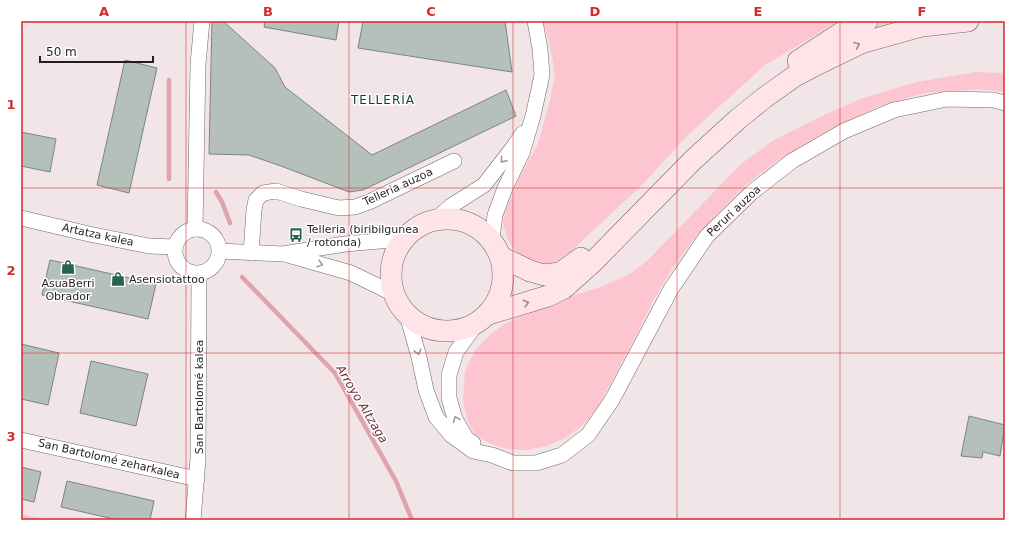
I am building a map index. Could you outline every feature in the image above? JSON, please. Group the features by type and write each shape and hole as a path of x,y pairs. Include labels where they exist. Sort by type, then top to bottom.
{"street":[{"path":"195,229 198,64 202,21"},
{"path":"492,455 466,438 455,419 449,398 449,375 456,352 498,301 503,287 504,272 496,248 494,215 505,188 522,154 542,75 540,49 534,21"},
{"path":"867,21 841,33 778,74 688,153 592,250 560,273 544,275 530,271 496,248 480,228 467,221 451,218 436,219 424,223 403,239 396,251 392,265 391,280 394,294 400,305 407,315 422,326 440,331 460,330 483,318 548,296 564,288 593,262 693,160 738,119 795,76 862,43 922,26 968,21"},
{"name":"Peruri auzoa","path":"492,455 513,463 536,463 562,455 588,435 612,400 671,289 707,236 751,193 792,161 844,131 894,110 947,99 993,100 1005,102"},
{"path":"436,219 451,206 484,185 516,145 532,116"},
{"name":"Telleria auzoa","path":"251,253 256,200 263,193 276,191 301,199 339,208 355,207 369,202 454,161"},
{"name":"Artatza kalea","path":"21,218 149,246 175,247"},
{"path":"195,229 203,229 210,232 219,244 220,251 216,264 206,272 199,274 191,273 184,269 178,263 175,255 175,247 182,234 188,230 195,229"},
{"path":"220,251 283,254 345,244 403,239"},
{"path":"283,254 351,273 394,294"},
{"name":"San Bartolomé kalea","path":"193,520 198,451 199,274"},
{"path":"407,315 419,357 426,390 436,416 451,434 473,450 492,455"},
{"name":"San Bartolomé zeharkalea","path":"21,440 197,479"}],"shaded area":[{"path":"543,21 839,21 765,65 688,135 640,187 570,252 551,264 535,263 518,256 507,239 503,222 505,212 518,181 538,144 551,96 555,75 550,45"},
{"path":"884,21 915,21 852,37"},
{"path":"976,72 1005,73 1005,92 977,89 925,93 880,106 823,133 777,161 747,184 695,238 672,269 653,301 600,403 590,418 579,428 565,438 547,446 527,450 506,449 491,444 475,435 467,419 463,400 465,371 475,350 503,325 570,296 598,288 630,274 648,260 741,164 774,140 860,99 917,82"},
{"path":"21,514 49,520 21,520"}],"building":[{"path":"212,21 223,21 275,68 285,87 372,155 506,90 516,116 363,190 349,192 249,155 209,154"},
{"path":"265,21 339,21 336,40 264,27"},
{"path":"363,21 505,21 512,72 358,48"},
{"path":"125,60 157,68 129,193 97,185"},
{"path":"21,132 56,139 50,172 21,166"},
{"path":"50,260 156,284 148,319 42,295"},
{"path":"21,344 59,353 48,405 21,399"},
{"path":"91,361 148,374 136,426 80,413"},
{"path":"969,416 1005,425 1000,456 983,452 982,458 961,456"},
{"path":"21,467 41,472 34,502 21,499"},
{"path":"67,481 154,501 150,520 118,520 61,507"}],"waterway":[{"name":"Arroyo Altzaga","path":"169,80 169,179"},
{"name":"Arroyo Altzaga","path":"216,192 222,202 230,223"},
{"name":"Arroyo Altzaga","path":"242,277 335,373 396,481 412,520"}],"place":[{"name":"Telleria (biribilgunea / rotonda)","path":"296,235"},
{"name":"AsuaBerri Obrador","path":"68,267"},
{"name":"Asensiotattoo","path":"118,279"}],"district":[{"name":"TELLERÍA","path":"383,100"}]}
